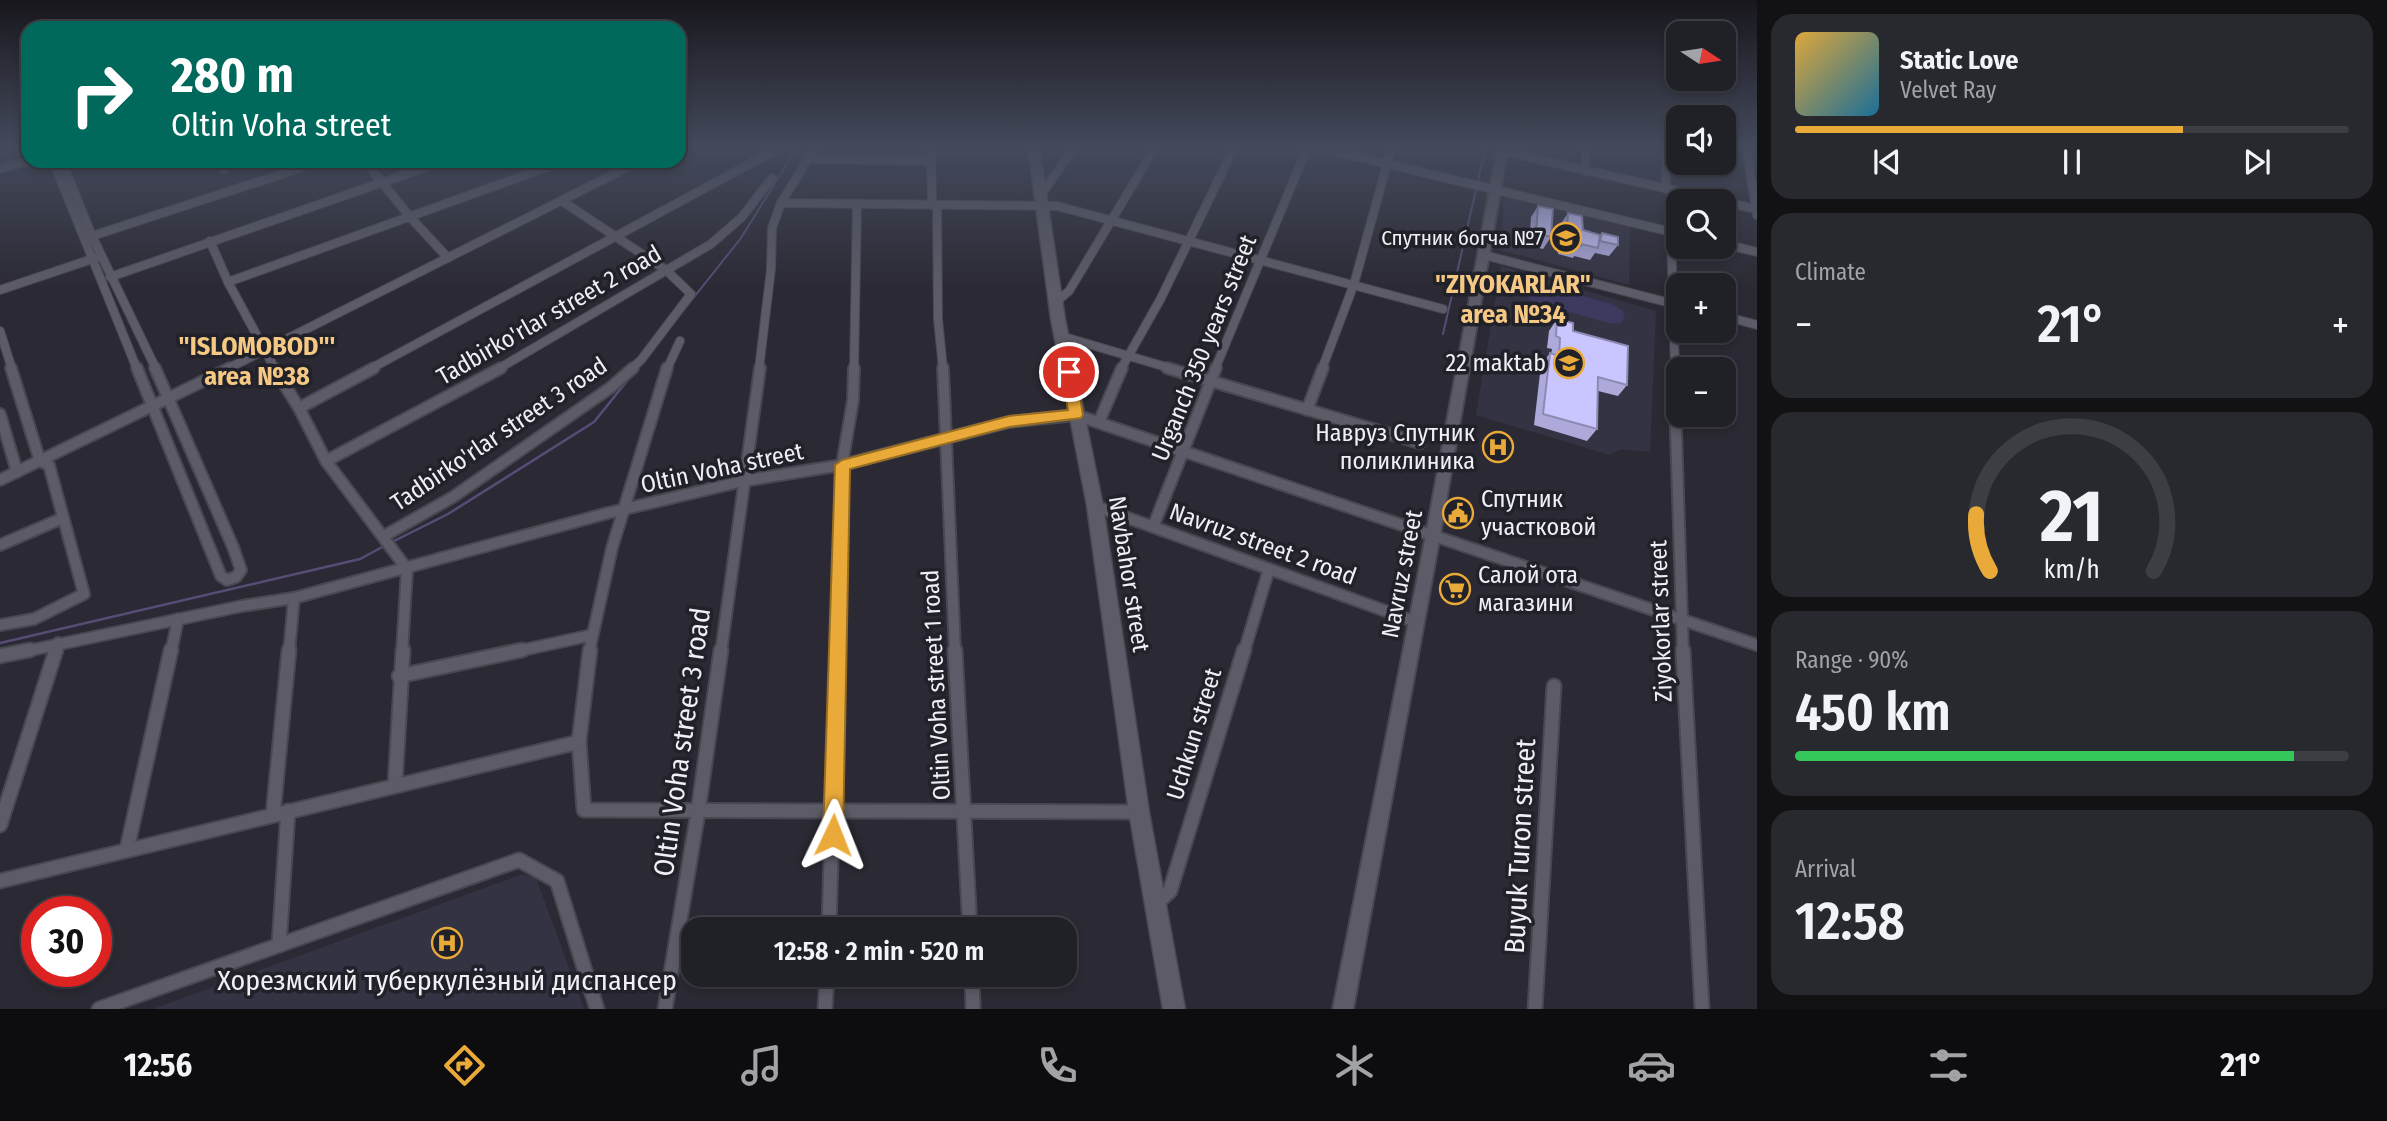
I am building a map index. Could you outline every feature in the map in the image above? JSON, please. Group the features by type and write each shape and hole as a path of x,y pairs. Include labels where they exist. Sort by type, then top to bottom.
{"main road":[{"name":"Navbahor street","path":"1041,193 1060,336 1095,506 1139,812 1174,1009"}],"street":[{"path":"67,193 96,258 150,408 221,576 227,580 233,578 241,570 182,424 110,277 96,258 92,236 74,193"},
{"path":"92,236 224,193"},
{"path":"110,277 349,193"},
{"path":"392,193 448,258"},
{"path":"228,282 476,193"},
{"path":"0,480 150,408 577,193"},
{"path":"299,408 697,193"},
{"name":"Tadbirko'rlar street 2 road","path":"326,461 492,373 711,244 742,218 761,193"},
{"name":"Oltin Voha street 3 road","path":"666,1009 698,812 756,399 771,269 772,228 787,193"},
{"name":"Oltin Voha street 1 road","path":"933,193 938,319 946,400 944,438 970,917"},
{"path":"1042,200 1046,193"},
{"path":"1056,302 1069,291 1129,193"},
{"path":"1099,422 1127,355 1160,300 1212,193"},
{"name":"Urganch 350 years street","path":"1153,527 1210,380 1290,193"},
{"path":"1307,410 1354,284 1378,193"},
{"name":"Navruz street","path":"1343,1009 1433,536 1494,193"},
{"path":"1508,193 1666,230"},
{"path":"781,203 934,205 1042,200 1443,309"},
{"path":"562,201 666,270"},
{"path":"830,917 842,465 853,400 857,204"},
{"path":"1736,205 1757,209 1757,215"},
{"path":"210,242 263,351 299,408 326,461 407,569 395,786"},
{"path":"1736,247 1757,252"},
{"path":"1484,256 1666,302"},
{"path":"0,289 96,258"},
{"name":"Tadbirko'rlar street 3 road","path":"389,542 595,400 641,360 691,297 666,270"},
{"path":"1736,319 1757,325"},
{"path":"0,331 40,461 49,465 84,594 34,619 0,625"},
{"path":"1060,336 1420,443"},
{"path":"680,341 665,368 649,427 621,510 592,635 579,743 584,810 1139,812"},
{"name":"Ziyokorlar street","path":"1677,343 1681,620 1702,1009"},
{"path":"0,414 17,472"},
{"path":"1076,415 1757,645"},
{"name":"Oltin Voha street","path":"0,656 294,598 621,510 743,481 842,465 1009,422 1076,415"},
{"path":"161,433 182,424"},
{"name":"Navruz street 2 road","path":"1095,506 1416,622"},
{"path":"0,545 63,518"},
{"name":"Uchkun street","path":"1154,906 1170,891 1269,569"},
{"path":"273,815 294,598"},
{"path":"127,849 178,619"},
{"path":"399,676 592,635"},
{"path":"0,825 58,643"},
{"name":"Buyuk Turon street","path":"1535,1009 1554,686"},
{"path":"0,881 579,743"},
{"path":"279,945 288,811"},
{"path":"99,1009 519,860 556,881 597,1009"},
{"path":"825,1009 826,987"},
{"path":"972,987 973,1009"}],"shaded area":[{"name":"Спутник богча №7","path":"1504,195 1630,226 1629,285 1501,250"},
{"name":"22 maktab","path":"1501,266 1656,311 1650,452 1621,449 1610,455 1476,415"},
{"path":"1538,283 1611,304 1622,310 1625,318 1620,323 1609,323 1534,302 1525,296 1523,289 1527,284"},
{"name":"Хорезмский туберкулёзный диспансер","path":"523,874 536,878 584,1009 153,1009"}],"building":[{"path":"1538,206 1553,209 1551,237 1536,233"},
{"path":"1568,213 1582,216 1583,230 1600,235 1598,248 1566,242"},
{"path":"1602,233 1618,237 1618,245 1600,241"},
{"path":"1557,319 1573,323 1573,331 1628,346 1627,385 1598,377 1597,429 1543,414 1550,353 1559,356"}],"waterway":[{"path":"683,311 741,238 769,193"},
{"path":"1443,334 1475,193"},
{"path":"392,542 448,514 594,422 631,376"},
{"path":"0,643 360,559 386,545"}],"place":[{"name":"Спутник богча №7","path":"1566,238"},
{"name":"22 maktab","path":"1569,363"},
{"name":"Навруз Спутник поликлиника","path":"1498,447"},
{"name":"Спутник участковой","path":"1458,513"},
{"name":"Салой ота магазини","path":"1455,589"},
{"name":"Хорезмский туберкулёзный диспансер","path":"447,943"}],"district":[{"name":"\"ZIYOKARLAR\" area №34","path":"1513,299"},
{"name":"\"ISLOMOBOD\"' area №38","path":"257,361"}],"route":[{"path":"833,835 842,465 1009,422 1076,415 1069,372"}]}
